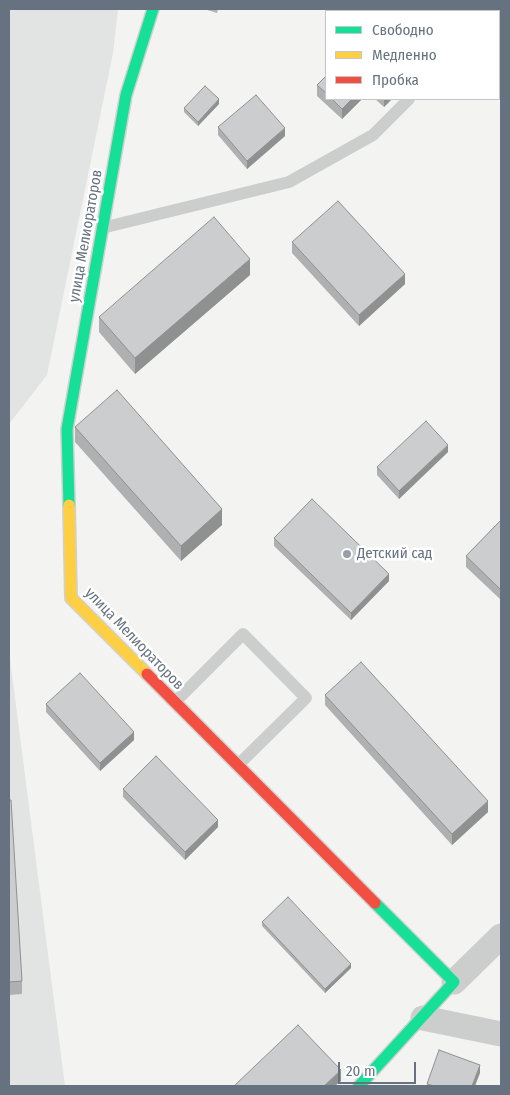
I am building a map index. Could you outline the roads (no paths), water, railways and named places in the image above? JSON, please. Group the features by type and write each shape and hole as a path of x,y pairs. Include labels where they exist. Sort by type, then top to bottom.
{"street":[{"name":"улица Мелиораторов","path":"153,9 126,95 67,429 71,598 454,982"},
{"path":"359,1086 454,982 501,936"},
{"path":"423,1018 501,1034"}],"lane":[{"path":"102,228 288,182 373,135 408,100"},
{"path":"175,702 243,634 306,698 238,765"}],"place":[{"name":"Детский сад","path":"347,554"}]}
